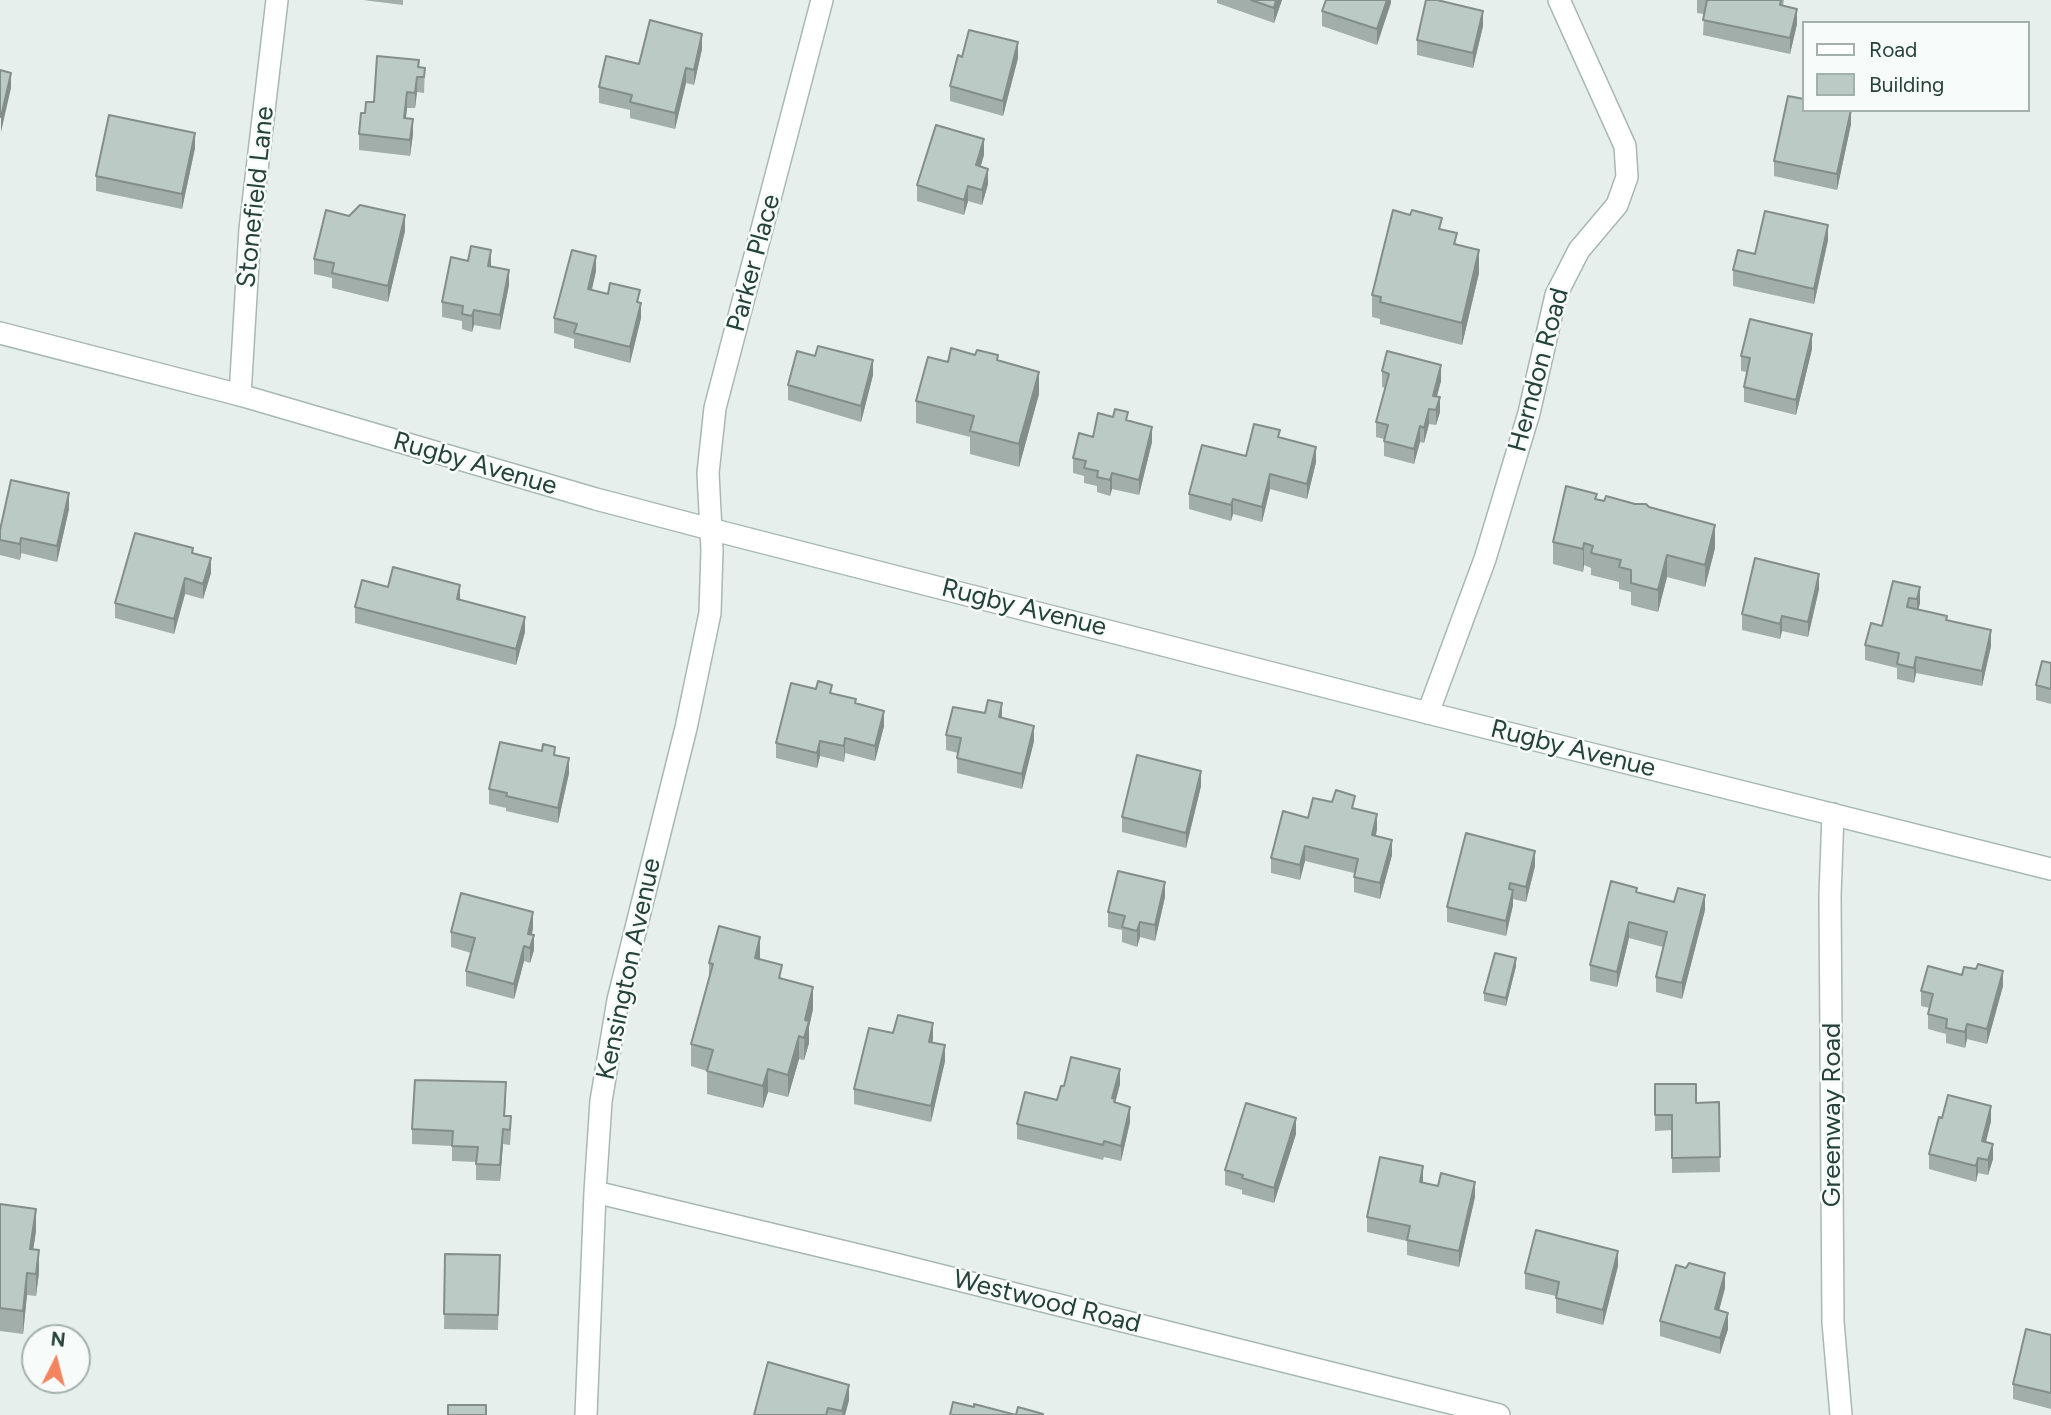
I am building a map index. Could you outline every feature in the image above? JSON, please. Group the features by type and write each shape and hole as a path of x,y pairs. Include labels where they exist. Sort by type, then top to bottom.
{"street":[{"name":"Stonefield Lane","path":"240,395 250,229 277,0"},
{"name":"Parker Place","path":"710,529 708,473 715,408 822,0"},
{"name":"Herndon Road","path":"1428,713 1485,559 1529,412 1556,295 1579,250 1617,205 1627,177 1625,146 1560,2"},
{"name":"Rugby Avenue","path":"0,333 240,395 596,499 710,529 2051,869"},
{"name":"Kensington Avenue","path":"586,1415 601,1101 618,1000 686,728 710,613 710,529"},
{"name":"Greenway Road","path":"1833,814 1830,896 1833,1322 1841,1415"},
{"name":"Westwood Road","path":"595,1192 1499,1415"}],"building":[{"path":"1251,0 1276,0 1274,8"},
{"path":"1326,0 1387,0 1377,29 1322,11"},
{"path":"1426,0 1483,11 1473,53 1417,40"},
{"path":"1707,0 1781,0 1780,5 1797,9 1790,38 1703,20"},
{"path":"650,20 702,34 694,70 686,68 675,113 630,102 632,95 599,87 606,56 639,64"},
{"path":"969,30 1018,42 1003,101 950,86 958,55 962,57"},
{"path":"377,56 419,60 418,67 425,68 424,77 417,77 415,93 407,92 404,118 413,119 410,140 359,134 361,113 365,113 366,102 374,102"},
{"path":"0,70 11,73 1,117 0,116"},
{"path":"1788,96 1802,99 1802,112 1851,112 1837,174 1774,161"},
{"path":"109,115 195,133 182,194 96,176"},
{"path":"936,125 984,139 976,165 988,169 982,190 968,186 964,200 917,185"},
{"path":"360,205 405,215 388,286 332,273 334,263 314,259 326,210 349,216"},
{"path":"1393,210 1410,215 1412,210 1442,218 1439,229 1457,233 1454,244 1479,250 1462,323 1380,302 1381,297 1372,295"},
{"path":"1765,211 1828,225 1814,289 1733,270 1738,250 1755,254"},
{"path":"471,246 491,250 488,266 509,270 500,315 474,310 472,316 462,314 463,306 442,302 451,257 468,261"},
{"path":"572,250 596,256 588,289 608,294 610,283 640,290 637,302 641,303 630,347 574,333 577,324 554,318"},
{"path":"1750,319 1812,334 1796,400 1744,387 1750,358 1741,356"},
{"path":"818,346 873,360 861,406 788,385 797,351 815,356"},
{"path":"951,348 975,355 977,350 998,355 997,360 1039,372 1019,444 970,431 974,416 916,401 928,357 948,362"},
{"path":"1387,351 1441,365 1433,396 1440,397 1436,410 1429,409 1424,428 1420,426 1414,449 1384,441 1388,425 1376,422 1389,374 1382,371"},
{"path":"1115,409 1128,412 1126,420 1152,427 1139,480 1112,473 1110,480 1097,477 1098,471 1084,468 1086,461 1073,458 1079,433 1093,437 1098,413 1113,417"},
{"path":"1254,424 1280,430 1278,437 1316,447 1307,484 1270,474 1262,507 1233,499 1231,505 1189,494 1202,445 1246,456"},
{"path":"11,480 69,493 57,546 21,538 20,544 0,540"},
{"path":"1566,486 1597,494 1595,499 1604,501 1606,496 1635,504 1646,504 1715,525 1705,565 1667,555 1658,590 1631,583 1631,570 1619,567 1621,560 1591,553 1593,546 1584,543 1583,549 1553,542"},
{"path":"135,533 193,548 192,553 211,558 203,584 185,578 174,619 115,603"},
{"path":"1755,558 1819,574 1808,622 1782,616 1780,624 1742,614"},
{"path":"393,567 460,585 457,599 525,617 516,649 355,607 362,580 388,587"},
{"path":"1893,581 1920,587 1917,599 1909,598 1907,607 1947,616 1946,620 1991,630 1982,671 1916,657 1914,668 1897,664 1899,653 1865,645 1871,623 1882,626"},
{"path":"2042,661 2051,663 2051,689 2036,685"},
{"path":"818,681 832,685 830,693 856,699 855,703 884,711 875,746 845,738 844,746 820,741 817,753 776,743 791,683 816,689"},
{"path":"988,700 1002,703 999,717 1034,726 1022,774 957,758 961,738 946,735 953,707 985,713"},
{"path":"500,742 542,751 543,744 555,747 554,755 569,758 558,808 506,796 507,793 489,789"},
{"path":"1137,755 1201,771 1186,833 1122,817"},
{"path":"1336,790 1355,796 1352,808 1377,814 1372,835 1392,840 1380,883 1354,877 1358,859 1305,846 1300,865 1271,858 1283,811 1308,818 1313,798 1332,802"},
{"path":"1466,833 1535,851 1526,887 1510,883 1509,889 1513,890 1506,921 1447,907"},
{"path":"1118,871 1165,882 1155,925 1140,922 1137,931 1122,927 1125,916 1108,912"},
{"path":"1611,881 1637,888 1636,892 1674,902 1678,888 1705,895 1682,983 1656,977 1667,932 1629,922 1617,972 1590,965"},
{"path":"461,893 533,912 528,934 534,935 530,948 524,946 514,984 466,971 475,938 451,932"},
{"path":"719,926 760,937 755,958 782,965 779,978 813,987 805,1020 809,1021 804,1038 799,1036 788,1075 768,1069 763,1086 707,1071 713,1050 691,1044 713,964 709,963"},
{"path":"1495,953 1516,958 1506,998 1484,993"},
{"path":"1978,964 2003,971 1987,1029 1967,1024 1965,1032 1946,1028 1947,1019 1928,1014 1933,994 1921,991 1928,966 1962,975 1964,967 1976,969"},
{"path":"898,1015 933,1023 929,1042 945,1045 931,1106 854,1089 869,1028 893,1033"},
{"path":"1071,1057 1120,1069 1112,1098 1115,1099 1114,1102 1130,1107 1121,1146 1104,1141 1103,1145 1017,1124 1025,1092 1057,1100 1061,1086 1064,1086"},
{"path":"415,1080 506,1082 504,1116 511,1116 510,1130 503,1129 500,1165 476,1164 478,1147 452,1146 453,1131 412,1129"},
{"path":"1655,1084 1696,1084 1696,1103 1719,1102 1720,1157 1672,1158 1672,1115 1655,1115"},
{"path":"1948,1095 1991,1106 1982,1141 1993,1144 1988,1160 1978,1158 1976,1166 1929,1154"},
{"path":"1246,1103 1296,1118 1274,1188 1225,1170"},
{"path":"1380,1157 1423,1166 1420,1182 1438,1186 1441,1173 1475,1182 1459,1251 1407,1240 1410,1226 1367,1217"},
{"path":"0,1204 36,1209 30,1249 39,1250 36,1274 27,1273 23,1311 0,1308"},
{"path":"1536,1230 1618,1251 1603,1310 1556,1298 1559,1282 1525,1273"},
{"path":"445,1254 500,1255 498,1315 444,1314"},
{"path":"1689,1263 1725,1273 1715,1309 1728,1313 1720,1338 1660,1321 1676,1265 1686,1268"},
{"path":"2026,1329 2051,1335 2051,1393 2013,1384"},
{"path":"768,1362 849,1385 842,1411 828,1408 826,1415 754,1415"},
{"path":"953,1402 974,1407 974,1404 1016,1415 950,1415"},
{"path":"448,1405 486,1405 486,1415 448,1415"},
{"path":"1018,1407 1043,1414 1043,1415 1016,1415"}]}
